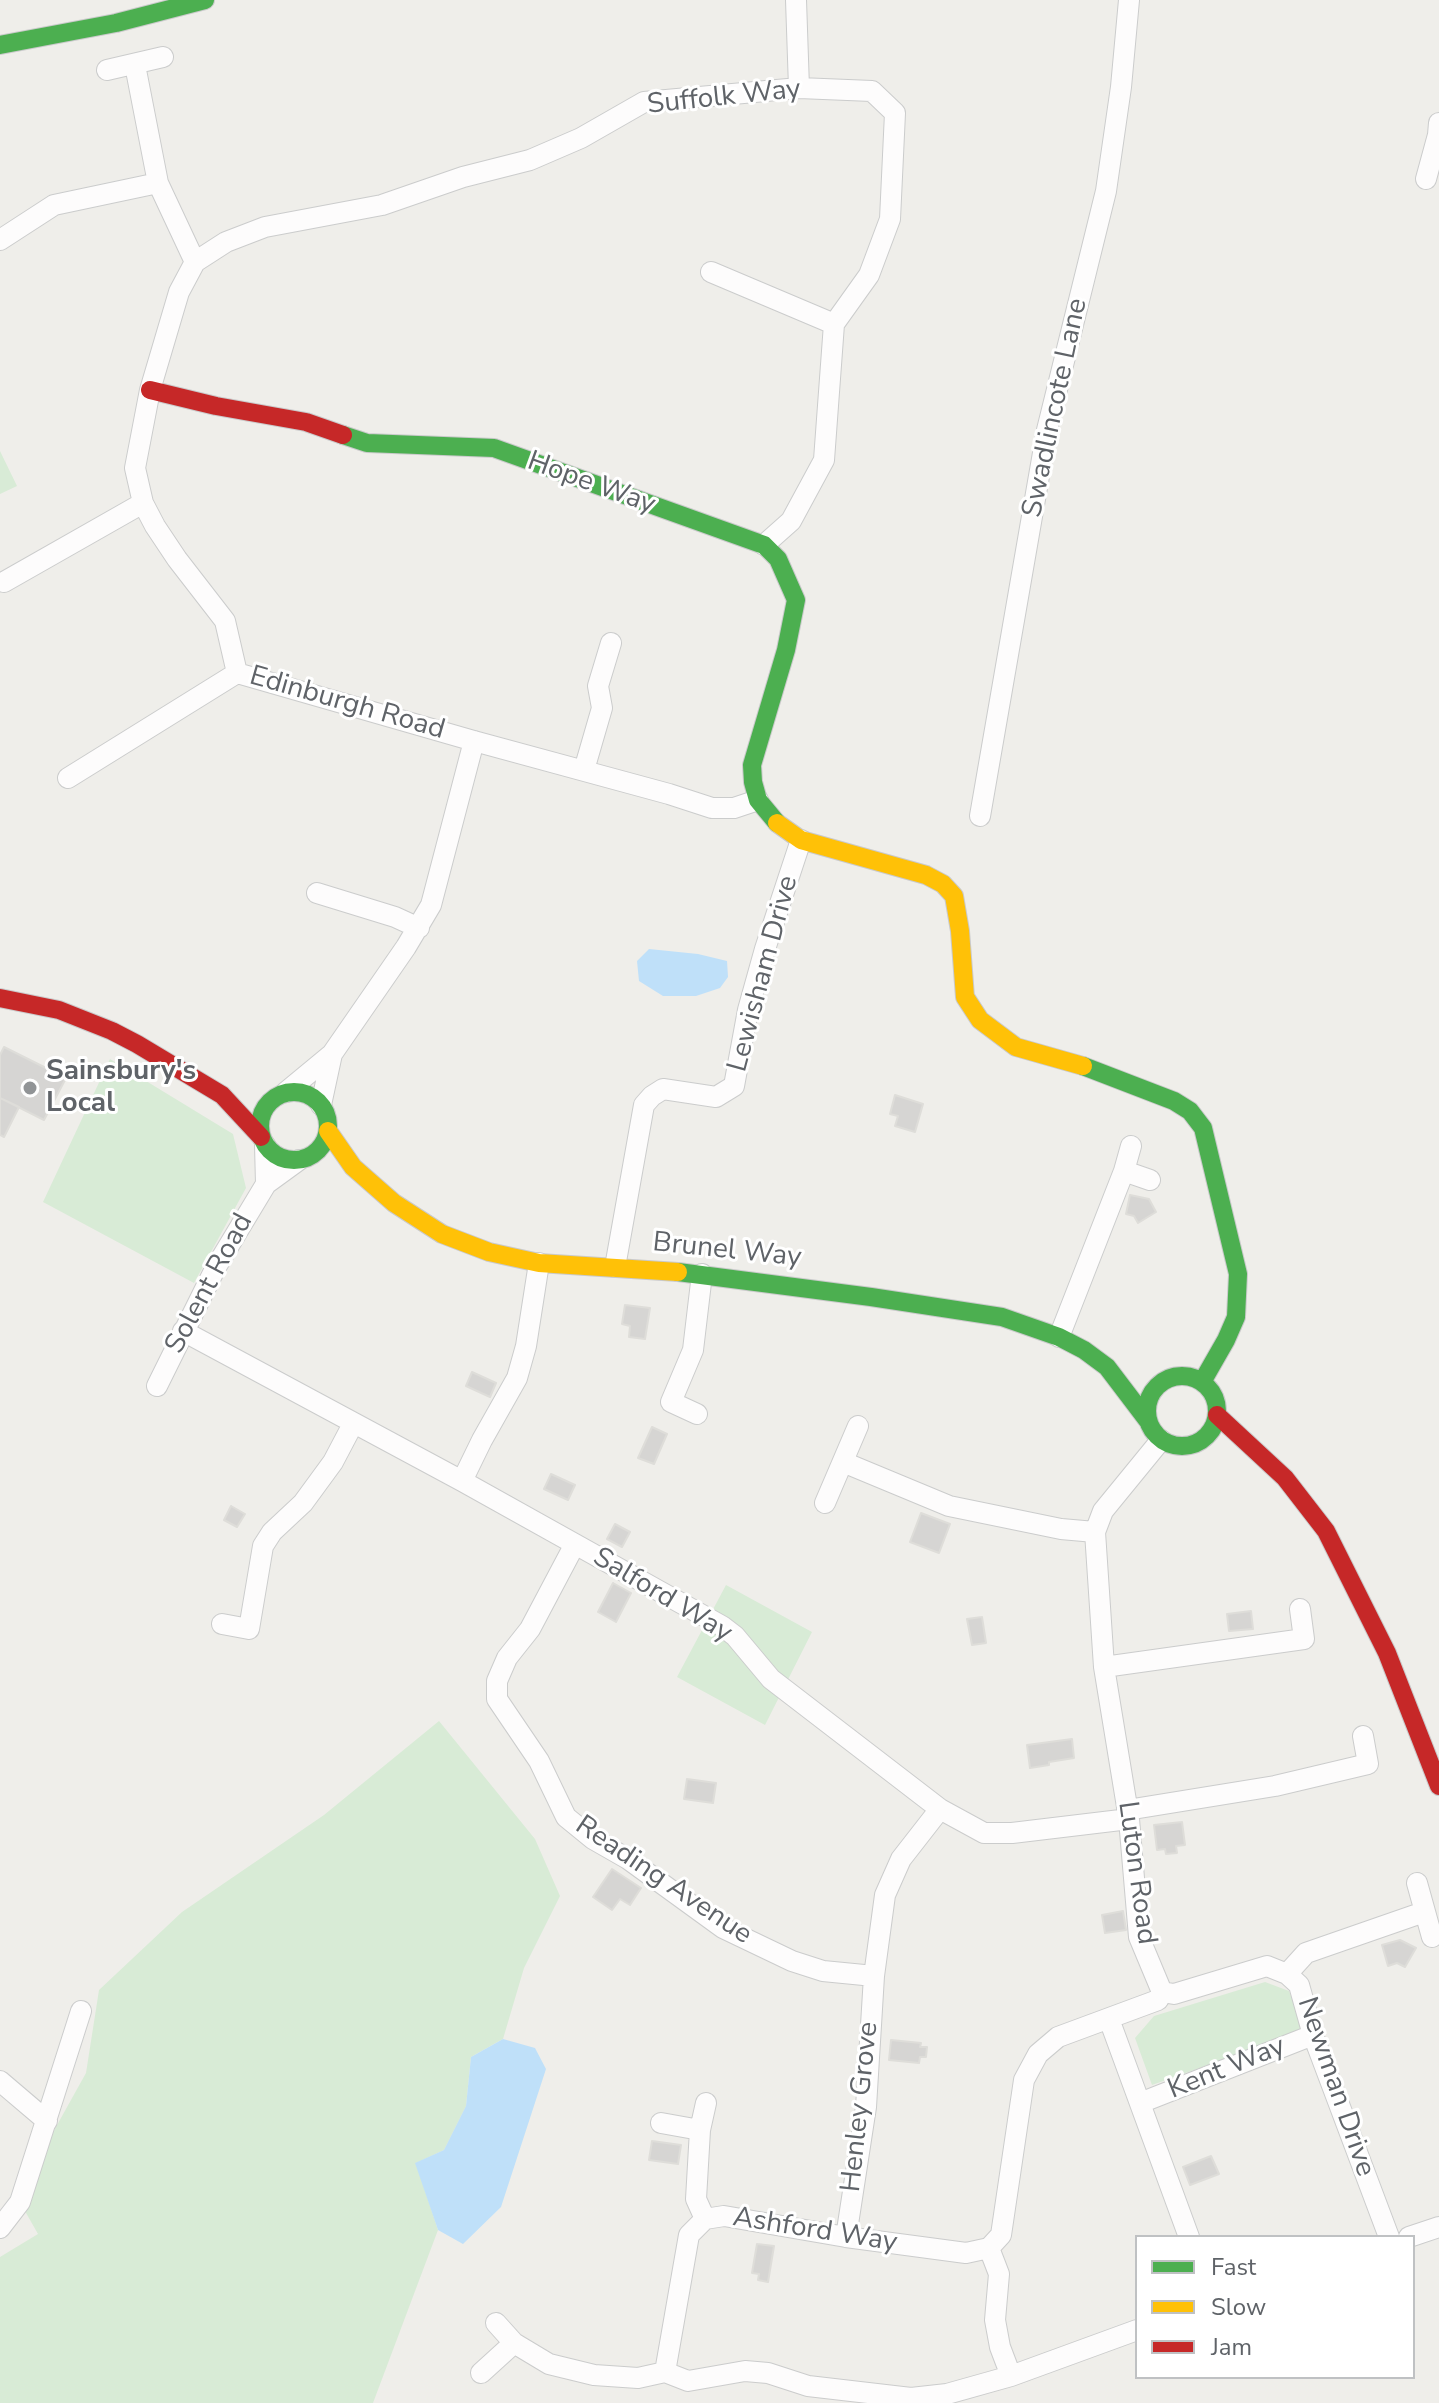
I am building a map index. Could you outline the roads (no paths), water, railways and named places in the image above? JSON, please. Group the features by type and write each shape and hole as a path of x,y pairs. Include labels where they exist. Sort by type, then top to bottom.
{"main road":[{"path":"0,45 116,23 177,4 205,0"},
{"name":"Hope Way","path":"150,390 306,422 367,443 494,448 764,545"},
{"path":"764,545 778,559 796,600 786,650 752,765 758,800 774,821 801,840 926,875 943,884 954,896 965,997 980,1020 1016,1047 1096,1070 1174,1101 1190,1111 1203,1128 1238,1274 1236,1317 1202,1382"},
{"path":"0,998 59,1010 112,1031 222,1095 279,1157 303,1158 318,1150 325,1141 328,1120 321,1105 309,1095 298,1091 222,1095"},
{"path":"263,1141 260,1125 262,1114 267,1104 281,1094"},
{"name":"Brunel Way","path":"328,1131 353,1167 394,1203 442,1234 489,1252 539,1263 702,1274 1002,1317 1059,1337 1084,1350 1107,1367 1148,1421"},
{"name":"Brunel Way","path":"303,1158 353,1167"},
{"name":"Brunel Way","path":"1107,1367 1165,1380"},
{"path":"1194,1445 1209,1434 1217,1415 1213,1393 1202,1382 1185,1376 1165,1380 1154,1389 1148,1401 1148,1421 1161,1440 1174,1446 1194,1445 1259,1455"},
{"path":"1217,1415 1285,1478 1326,1531 1387,1653 1439,1786"}],"street":[{"path":"796,0 799,88"},
{"name":"Swadlincote Lane","path":"980,816 1047,430 1106,191 1121,87 1129,0"},
{"path":"107,70 163,57"},
{"path":"135,65 158,183 195,262 179,292 150,390"},
{"name":"Suffolk Way","path":"195,262 226,242 265,227 382,205 463,177 530,160 581,138 644,102 799,88 872,91 895,113 890,219 869,275 834,324"},
{"path":"1426,179 1439,136 1439,123"},
{"path":"0,240 54,205 158,183"},
{"path":"711,272 834,324 824,460 791,521 764,545"},
{"name":"Edinburgh Road","path":"150,390 135,468 143,503 177,559 225,621 237,673 712,808 734,808 758,800"},
{"path":"4,582 143,503"},
{"path":"584,770 602,708 598,686 611,643"},
{"path":"68,778 237,673"},
{"path":"281,1094 332,1054 419,928 431,905 474,741"},
{"name":"Lewisham Drive","path":"615,1267 644,1105 663,1089 716,1097 734,1086 748,1010 801,840"},
{"path":"317,893 395,917 419,928"},
{"path":"321,1105 332,1054"},
{"name":"Solent Road","path":"263,1141 266,1184"},
{"path":"1059,1337 1131,1146"},
{"name":"Solent Road","path":"157,1386 216,1267 266,1184 303,1158"},
{"path":"1124,1171 1150,1180"},
{"path":"462,1481 517,1378 526,1346 539,1263"},
{"path":"697,1414 671,1402 693,1350 702,1274"},
{"name":"Salford Way","path":"183,1331 722,1626 735,1636 771,1679 940,1809 984,1833 1012,1833 1128,1815 1368,1764 1363,1736"},
{"path":"222,1624 249,1629 263,1546 272,1532 310,1494 333,1462 353,1424"},
{"path":"825,1503 858,1426"},
{"path":"843,1462 949,1506 1061,1529 1095,1532 1103,1511 1161,1440"},
{"name":"Luton Road","path":"1095,1532 1104,1667 1128,1815 1139,1937 1162,1992"},
{"name":"Reading Avenue","path":"575,1544 530,1629 507,1658 497,1681 497,1699 539,1761 566,1817 723,1928 792,1961 823,1971 874,1976"},
{"path":"1104,1667 1304,1639 1300,1609"},
{"name":"Henley Grove","path":"846,2237 866,2107 874,1976 885,1895 901,1859 940,1809"},
{"path":"1417,1883 1432,1937"},
{"path":"1287,1974 1306,1953 1424,1912"},
{"name":"Newman Drive","path":"1162,1992 1174,1994 1267,1966 1287,1974 1299,1985 1313,2035 1388,2235"},
{"path":"1011,2376 1000,2347 995,2320 999,2274 989,2248 1001,2235 1024,2080 1038,2054 1058,2037 1158,2000 1162,1992"},
{"path":"0,2228 20,2202 81,2011"},
{"name":"Kent Way","path":"1109,2019 1188,2235"},
{"name":"Kent Way","path":"1140,2103 1313,2035"},
{"path":"0,2081 47,2121"},
{"path":"705,2219 696,2199 700,2130 706,2103"},
{"path":"661,2123 700,2130"},
{"name":"Ashford Way","path":"665,2372 689,2235 705,2219 724,2216 966,2253 989,2248"},
{"path":"1415,2235 1439,2227"},
{"path":"496,2323 514,2343 549,2364 594,2375 638,2378 665,2372 688,2381 745,2371 768,2373 808,2386 911,2398 947,2394 1011,2376 1135,2331"},
{"path":"481,2373 514,2343"}],"water":[{"path":"649,949 698,954 727,961 728,977 720,988 696,996 663,996 639,981 637,961"},
{"path":"503,2039 535,2048 546,2069 501,2207 463,2244 438,2230 415,2163 444,2150 466,2106 471,2057"}],"place":[{"name":"Sainsbury's Local","path":"30,1088"}]}
